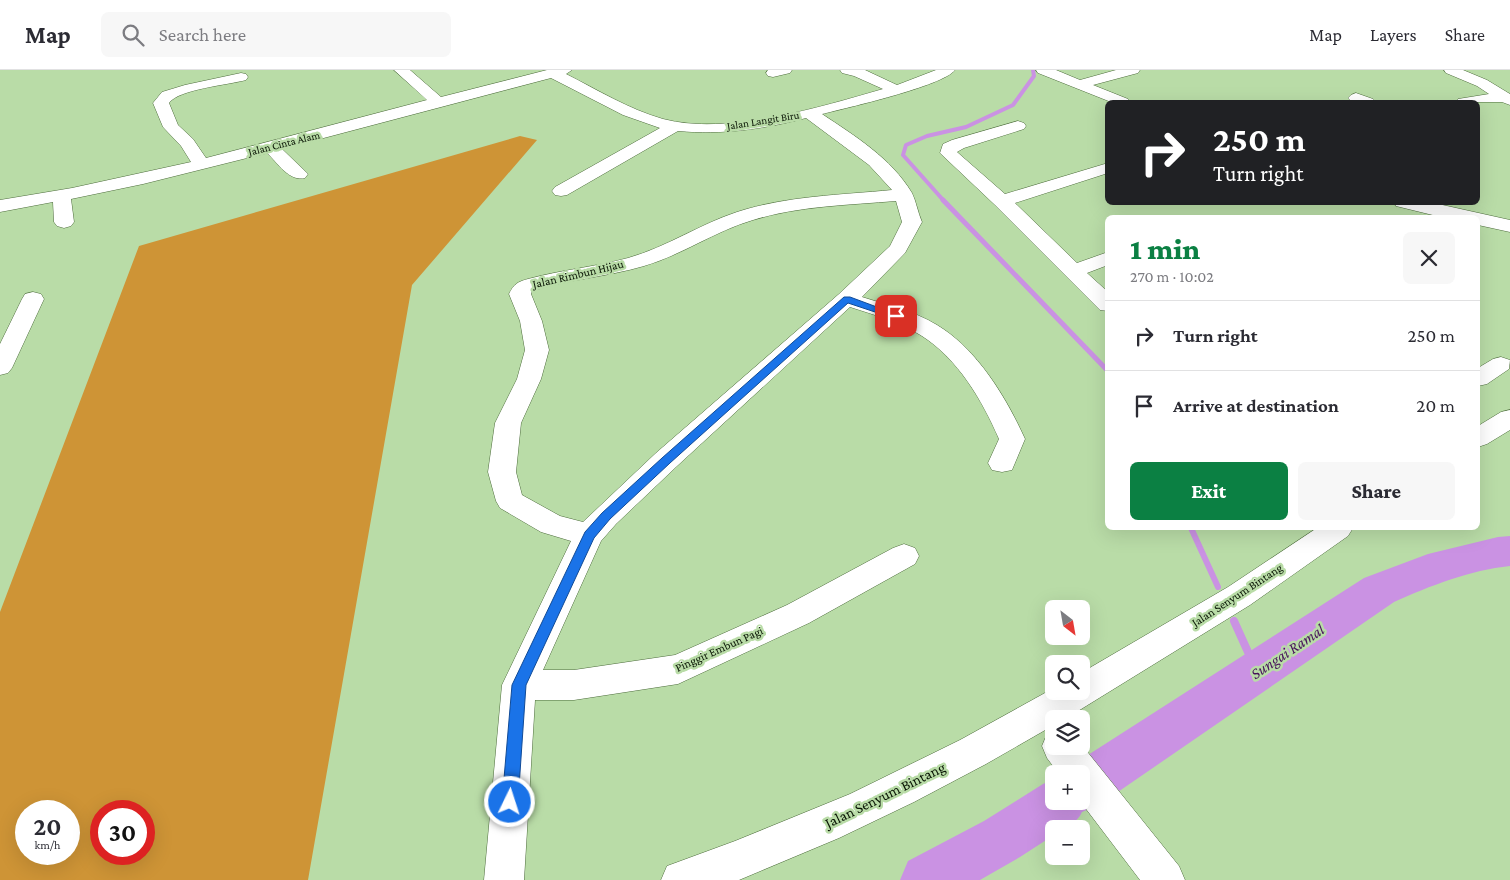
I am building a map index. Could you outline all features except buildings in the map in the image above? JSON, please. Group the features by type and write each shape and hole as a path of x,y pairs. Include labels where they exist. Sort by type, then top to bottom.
{"street":[{"path":"401,70 440,103"},
{"path":"848,70 858,72 896,90"},
{"name":"Jalan Langit Biru","path":"560,71 645,117 675,126 741,126 809,113 896,90 948,70"},
{"path":"1043,70 1118,100"},
{"path":"1080,84 1134,70"},
{"path":"1452,70 1482,83 1507,98"},
{"name":"Jalan Cinta Alam","path":"0,206 62,196 201,164 560,71"},
{"path":"201,164 187,143 172,127 161,103 167,95 241,77"},
{"path":"1472,100 1507,98"},
{"path":"504,880 519,685 589,535 606,516 666,460 847,299 898,249 912,222 904,195 888,175 851,140 809,113"},
{"path":"561,191 675,126"},
{"path":"1018,126 958,144 949,148 948,153 1002,201 1105,302"},
{"path":"270,146 299,174"},
{"path":"1002,201 1105,168"},
{"name":"Jalan Rimbun Hijau","path":"589,535 551,524 510,501 502,472 508,423 529,379 537,350 531,321 520,294 523,287 617,266 668,251 726,223 754,213 904,195"},
{"path":"62,196 64,222"},
{"path":"1416,205 1458,215"},
{"path":"1480,219 1510,226"},
{"path":"1074,271 1105,259"},
{"path":"0,368 33,299"},
{"path":"847,299 913,322 938,336 960,357 1003,417 1012,438 1002,463"},
{"path":"1480,378 1501,364"},
{"path":"1480,437 1510,418"},
{"name":"Jalan Senyum Bintang","path":"1090,686 1239,596 1335,530"},
{"name":"Pinggir Embun Pagi","path":"519,685 574,684 678,669 798,614 904,556"},
{"name":"Jalan Senyum Bintang","path":"1063,710 1072,700"},
{"name":"Jalan Senyum Bintang","path":"681,880 709,872 829,823 926,777 1045,728"},
{"path":"1070,758 1165,880"}],"shaded area":[{"path":"520,136 537,140 412,285 308,880 0,880 0,612 139,246"}],"waterway":[{"path":"944,201 903,155 906,145 927,136 966,127 1013,105 1034,76 1033,70"},
{"path":"943,200 1105,368"},
{"path":"1192,530 1218,587"},
{"name":"Sungai Ramal","path":"1090,782 1379,590 1428,570 1498,552 1510,551"},
{"path":"1234,621 1257,672"},
{"name":"Sungai Ramal","path":"927,880 1002,839 1047,810"}],"route":[{"path":"510,802 519,685 566,580 589,535 606,516 666,460 847,299 896,316"}]}
